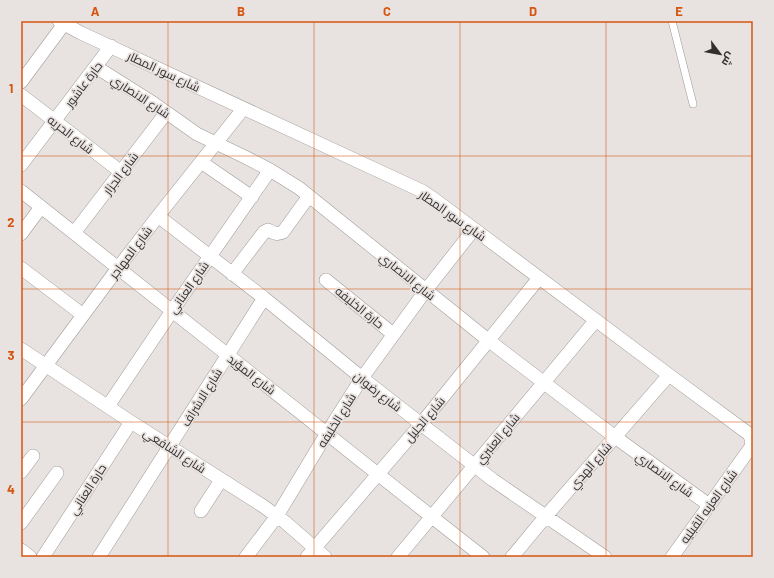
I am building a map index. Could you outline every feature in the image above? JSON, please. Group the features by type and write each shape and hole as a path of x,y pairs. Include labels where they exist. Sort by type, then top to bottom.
{"street":[{"name":"شارع سور المطار","path":"62,23 243,109 422,191 434,198 538,278 749,434"},
{"path":"21,82 62,23"},
{"name":"حارة عاشور","path":"21,164 111,46"},
{"name":"شارع الانصاري","path":"96,67 153,103 197,134 246,157 299,188 488,340 615,437 709,505"},
{"name":"شارع الحريه","path":"21,95 120,172"},
{"name":"شارع المهاجر","path":"21,398 118,268 243,109"},
{"name":"شارع الجزار","path":"74,233 166,112"},
{"path":"201,162 252,197"},
{"name":"شارع العناني","path":"108,406 270,170"},
{"name":"شارع المؤيد","path":"21,191 432,517 466,552 483,557"},
{"path":"232,274 264,232 268,230 274,234 277,234 283,232 309,196"},
{"path":"21,234 41,207"},
{"name":"شارع رضوان","path":"158,216 264,298 362,378 475,466 605,557"},
{"name":"شارع الخليفه","path":"246,557 277,516 362,378 426,290 474,229"},
{"path":"21,268 83,315"},
{"name":"شارع الجليل","path":"311,552 421,424 538,278"},
{"name":"حارة الخليفه","path":"326,280 393,334"},
{"name":"شارع الاشراف","path":"99,557 264,298"},
{"name":"شارع العنبري","path":"398,557 596,320"},
{"name":"شارع الشافعي","path":"21,349 131,422 263,506 285,522 311,552 325,557"},
{"name":"شارع الهدي","path":"512,557 669,376"},
{"name":"حارة العناني","path":"43,557 131,422"},
{"name":"شارع العزبه القبليه","path":"672,557 751,447 752,440 749,434"},
{"path":"21,472 33,456"},
{"path":"21,523 57,473"},
{"path":"201,511 221,480"}],"lane":[{"path":"672,21 693,104"}]}
